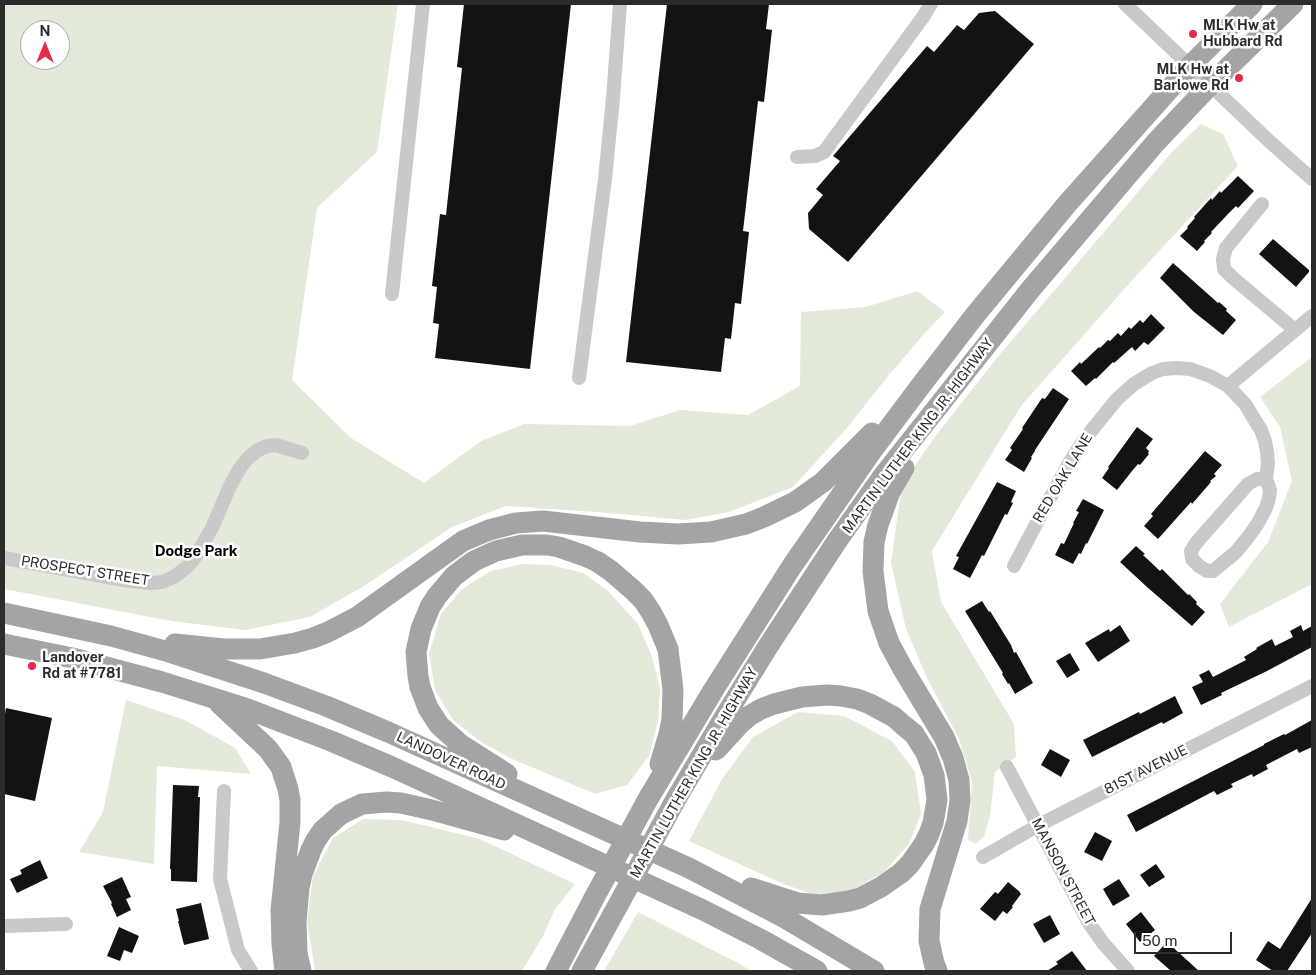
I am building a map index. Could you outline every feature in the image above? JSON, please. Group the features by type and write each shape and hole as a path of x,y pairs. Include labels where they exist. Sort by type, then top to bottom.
{"main road":[{"name":"MARTIN LUTHER KING JR. HIGHWAY","path":"556,971 648,799 719,680 792,566 871,452 1005,278 1042,234 1190,66 1252,4"},
{"name":"MARTIN LUTHER KING JR. HIGHWAY","path":"582,971 676,799 767,648 837,541 883,476 1008,318 1156,142 1210,85 1293,4"},
{"path":"111,636 224,649 260,649 295,643 328,632 357,617 463,541 489,530 516,523 543,521 640,532 678,534 711,532 746,524 795,502 823,482 919,388"},
{"path":"937,971 929,940 929,919 933,897 957,821 960,800 959,780 947,742 889,643 878,611 872,571 874,542 881,513 896,481 943,401"},
{"path":"581,820 460,744 438,725 428,708 422,692 417,670 417,646 421,629 430,607 436,596 454,576 474,561 496,551 522,545 547,545 585,556 598,562 622,580 643,600 651,612 668,649 672,676 673,705 669,734 648,799"},
{"name":"LANDOVER ROAD","path":"4,612 111,636 195,660 310,700 388,732 689,868 785,918 874,971"},
{"path":"4,644 132,673 245,708 331,741 392,767 675,897 760,939 817,971"},
{"path":"676,799 719,746 749,716 761,709 789,699 814,695 842,696 857,699 894,717 914,734 931,764 934,775 937,800 936,811 924,844 901,873 881,887 860,898 822,905 798,903 689,868"},
{"path":"214,698 268,749 281,767 288,789 291,811 281,911 285,971"},
{"path":"301,971 297,953 296,921 299,888 306,861 310,850 323,830 341,814 351,809 362,804 374,802 400,803 564,846"},
{"path":"544,971 593,900"},
{"path":"760,939 791,971"}],"street":[{"path":"392,294 423,4"},
{"path":"580,378 605,179 620,4"},
{"path":"798,157 815,156 824,152 931,4"},
{"path":"1124,4 1269,141 1312,178"},
{"path":"1262,204 1226,248 1223,259 1224,269 1232,278 1295,330"},
{"path":"1228,386 1312,316"},
{"name":"RED OAK LANE","path":"1014,566 1042,511 1083,441 1116,399 1152,373 1177,368 1201,372 1228,386 1245,404 1261,430 1267,452 1266,479 1270,490 1269,498 1266,508 1250,536 1236,552 1213,570 1207,571 1199,566 1192,559 1191,551 1196,543 1248,484 1257,479 1266,479"},
{"name":"PROSPECT STREET","path":"4,558 129,581 162,582 174,577 194,559 212,528 230,486 248,458 258,450 276,445 302,453"},
{"name":"81ST AVENUE","path":"983,858 1037,826 1312,686"},
{"name":"MANSON STREET","path":"1007,767 1089,923 1103,943 1128,971"},
{"path":"224,791 220,879 238,950 251,971"},
{"path":"4,926 66,924"}],"green space":[{"path":"4,4 398,4 377,152 317,208 292,380 351,438 424,483 481,441 524,424 630,426 680,410 748,415 800,386 801,312 866,307 917,291 945,312 889,375 846,429 793,487 729,512 686,520 506,506 452,527 364,586 310,617 245,630 171,621 4,589"},
{"path":"1201,124 1223,134 1238,166 1136,276 1021,406 932,551 941,602 1014,724 1016,757 995,772 990,816 984,836 976,844 968,840 972,782 959,739 927,678 906,629 891,563 902,484 937,434 996,359 1172,152"},
{"path":"1312,357 1312,584 1229,627 1220,604 1268,542 1292,481 1280,427 1260,397"},
{"path":"523,564 551,565 583,573 608,591 638,624 652,657 660,688 658,721 649,756 627,785 595,794 510,758 481,742 453,720 435,690 429,654 441,614 462,589 491,571"},
{"path":"126,700 185,720 235,748 251,774 157,766 154,864 79,852 103,812"},
{"path":"798,712 844,716 892,741 915,772 921,814 909,844 884,872 850,891 815,895 781,883 689,841 722,779 753,737"},
{"path":"363,819 402,820 480,839 575,884 555,909 543,936 522,971 315,971 307,921 313,876 333,838"},
{"path":"638,912 742,965 750,971 604,971"}],"building":[{"path":"464,4 571,4 530,369 435,358 439,324 433,323 437,287 432,286 440,214 446,215 462,68 457,67"},
{"path":"667,4 769,4 766,29 772,30 764,102 758,101 743,231 749,232 741,304 735,303 731,339 725,338 721,372 626,362"},
{"path":"995,11 1034,44 848,262 809,229 808,213 823,195 816,189 840,161 833,156 927,46 934,52 957,25 964,30 979,13"},
{"path":"1238,176 1254,191 1238,208 1236,206 1228,214 1197,251 1180,236 1211,198 1212,200 1220,191 1221,193"},
{"path":"1273,239 1309,270 1296,287 1259,254"},
{"path":"1173,263 1227,309 1226,311 1236,320 1223,335 1194,312 1160,278"},
{"path":"1151,314 1165,328 1148,345 1144,342 1135,351 1132,347 1086,386 1071,371 1108,340 1110,341 1118,333 1121,336 1129,327 1131,329 1140,320 1143,323"},
{"path":"1053,388 1069,399 1035,450 1024,472 1005,460 1012,450 1010,448 1042,398 1045,399"},
{"path":"1137,427 1153,439 1146,448 1149,454 1140,465 1138,464 1117,490 1102,478"},
{"path":"1205,451 1222,465 1214,474 1216,476 1192,504 1191,502 1158,539 1144,526 1153,516 1151,514"},
{"path":"997,482 1016,491 1011,502 1013,503 970,578 953,569 959,557 956,556"},
{"path":"1083,499 1104,510 1087,544 1073,564 1055,555 1061,543 1064,544 1079,512 1076,511"},
{"path":"1136,546 1160,571 1162,569 1189,594 1205,612 1192,626 1120,562"},
{"path":"982,601 1011,645 1014,653 1016,652 1033,683 1015,694 965,611"},
{"path":"1120,625 1130,641 1098,662 1085,643 1109,629 1110,632"},
{"path":"1301,625 1303,631 1312,626 1312,647 1201,705 1192,687 1203,682 1199,675 1209,670 1213,677 1246,660 1244,657 1272,639 1275,646 1293,637 1290,631"},
{"path":"1070,653 1080,670 1067,678 1056,661"},
{"path":"1175,696 1183,713 1092,757 1083,740"},
{"path":"6,708 52,718 35,801 4,794 4,720"},
{"path":"1312,720 1312,747 1299,753 1297,749 1266,765 1268,769 1253,777 1252,774 1231,784 1233,787 1217,795 1214,791 1136,832 1127,815"},
{"path":"1050,749 1070,760 1061,777 1041,765"},
{"path":"173,785 199,786 197,882 171,881"},
{"path":"1095,832 1112,841 1102,861 1084,852"},
{"path":"40,860 48,878 17,893 10,879 22,874 20,870"},
{"path":"1156,864 1165,877 1149,887 1140,875"},
{"path":"122,877 131,897 126,899 131,910 117,917 103,886"},
{"path":"1119,879 1130,896 1113,906 1103,889"},
{"path":"1008,882 1021,894 1007,914 1003,911 995,921 980,909 995,892 998,894"},
{"path":"1312,898 1312,933 1287,971 1273,971 1256,960 1268,941 1280,949"},
{"path":"201,903 209,939 184,945 176,909"},
{"path":"1141,912 1155,930 1140,942 1126,924"},
{"path":"1050,915 1060,934 1044,943 1033,924"},
{"path":"119,927 139,936 132,953 124,950 120,961 107,956"},
{"path":"1167,942 1199,971 1171,971 1154,956"},
{"path":"1072,951 1087,971 1047,971 1058,964 1056,962"}],"place":[{"name":"MLK Hw at Hubbard Rd","path":"1193,34"},
{"name":"MLK Hw at Barlowe Rd","path":"1239,78"},
{"name":"Landover Rd at #7781","path":"32,666"}],"district":[{"name":"Dodge Park","path":"196,551"}]}
